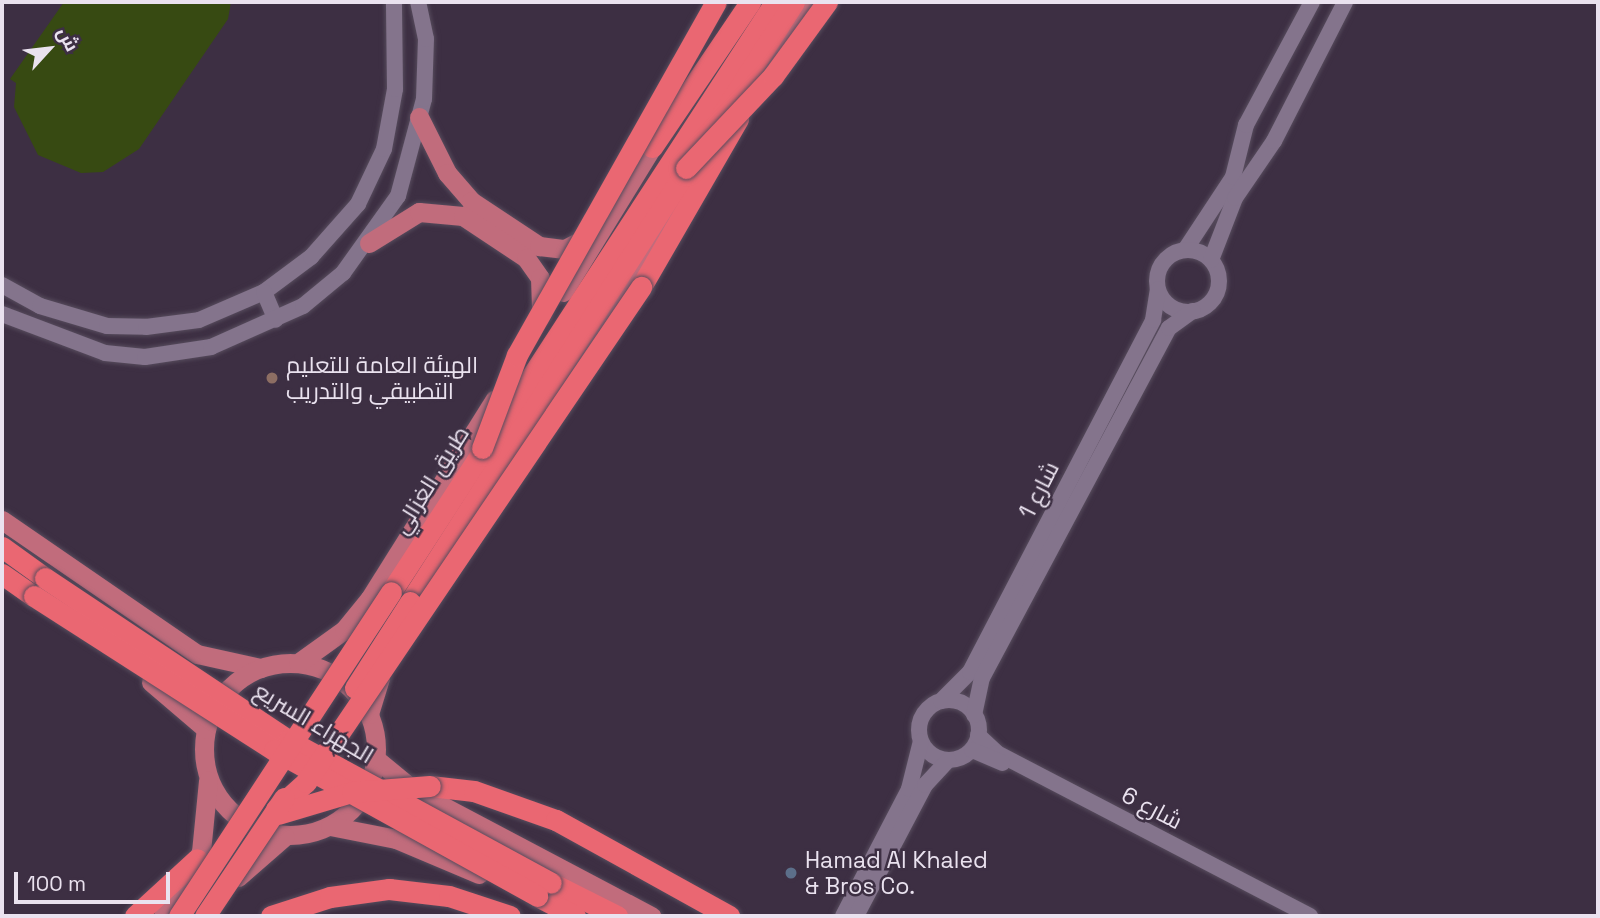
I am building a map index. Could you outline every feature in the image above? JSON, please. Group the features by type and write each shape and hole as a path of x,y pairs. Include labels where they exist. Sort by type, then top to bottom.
{"highway":[{"path":"482,448 517,355 716,2"},
{"path":"652,147 750,2"},
{"name":"طريق الغزالي","path":"179,916 775,2"},
{"name":"طريق الغزالي","path":"205,916 794,2"},
{"path":"686,168 773,76 827,2"},
{"path":"276,809 306,782 462,559 641,288 788,32"},
{"path":"2,531 23,562"},
{"name":"الجهراء السريع","path":"2,547 288,740 617,916"},
{"name":"الجهراء السريع","path":"2,574 274,750 575,916"},
{"path":"135,916 197,859 274,816 352,792 404,785 474,792 517,804 614,848 729,916"},
{"path":"271,916 330,897 389,889 449,896 510,916"}],"main road":[{"name":"طريق الغزالي","path":"298,663 344,631 370,598 611,218 737,2"},
{"path":"369,714 391,652 808,2"},
{"path":"419,117 447,173 471,201 539,246 565,249 611,218"},
{"path":"369,243 419,212 463,216 526,258 540,278 544,302 536,334"},
{"name":"الجهراء السريع","path":"2,520 197,654 261,668"},
{"path":"2,583 167,694 206,729"},
{"path":"163,916 201,852 208,775 206,729 230,687 261,668 298,663 348,685 369,714 376,760 357,805 330,826 285,836 240,874 213,916"},
{"name":"الجهراء السريع","path":"376,760 416,792 651,916"},
{"path":"208,775 237,817 285,836"},
{"path":"330,826 424,849 559,916"}],"street":[{"path":"2,285 48,308 107,326 146,327 200,320 264,292 311,257 358,205 384,149 397,39 394,2"},
{"path":"2,314 38,331 105,353 145,356 211,347 276,320 324,291 369,243 398,196 419,117 426,39 418,2"},
{"path":"1312,2 1245,125 1233,177 1185,250 1164,261 1158,289 1171,307 1192,311 1215,296 1218,278 1211,260 1235,198 1274,141 1345,2"},
{"path":"397,39 415,31 426,39"},
{"path":"1245,125 1253,145 1274,141"},
{"path":"1185,250 1211,260"},
{"name":"شارع 1","path":"941,701 970,672 1153,320 1158,289"},
{"path":"264,292 276,320"},
{"path":"38,331 48,308"},
{"name":"شارع 1","path":"974,715 982,678 1169,328 1192,311"},
{"path":"843,916 909,789 921,741 920,721 941,701 960,702 974,715 978,735 972,750 948,760 925,785 856,916"},
{"name":"شارع 6","path":"978,735 997,753 1310,916"},
{"path":"921,741 948,760"},
{"name":"شارع 6","path":"972,750 1291,916"}],"green space":[{"path":"64,2 231,2 228,19 139,149 103,172 81,173 38,155 14,107 16,83 10,79"}],"place":[{"name":"الهيئة العامة للتعليم التطبيقي والتدريب","path":"272,378"},
{"name":"Hamad Al Khaled & Bros Co.","path":"791,873"}]}
